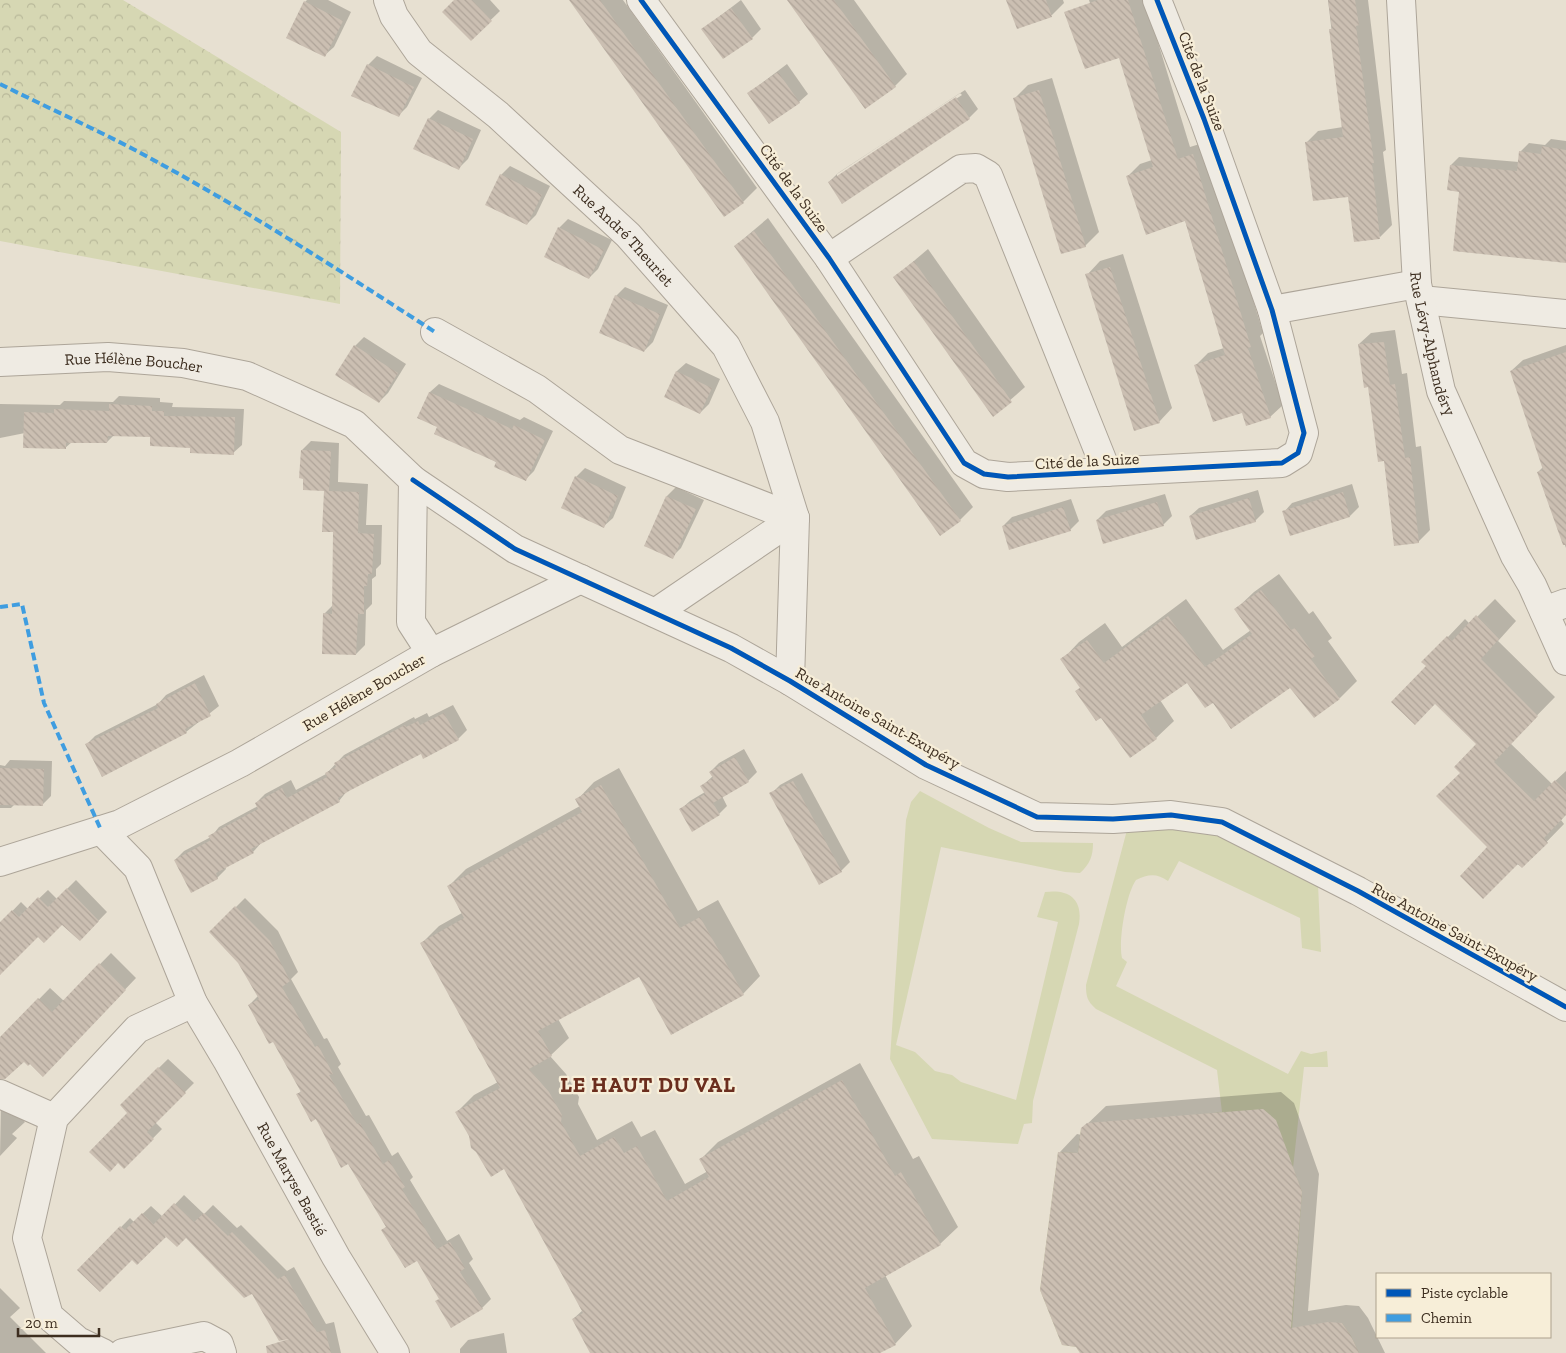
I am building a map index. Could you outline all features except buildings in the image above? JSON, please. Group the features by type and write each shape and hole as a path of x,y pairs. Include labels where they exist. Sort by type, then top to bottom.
{"street":[{"name":"Rue André Theuriet","path":"388,0 394,16 420,52 498,115 628,235 726,346 765,422 795,518 790,681"},
{"name":"Cité de la Suize","path":"641,0 829,258 964,463 984,474 1008,477 1282,463 1298,453 1304,433 1272,310 1204,119 1157,0"},
{"name":"Rue Lévy-Alphandéry","path":"1401,0 1419,292 1441,391 1515,556 1555,607 1566,661"},
{"name":"Cité de la Suize","path":"829,258 961,169 976,168 988,175 1107,472"},
{"path":"1272,310 1419,292 1566,314"},
{"path":"435,332 538,389 620,450 795,518"},
{"name":"Rue Hélène Boucher","path":"0,362 108,357 183,362 247,376 354,424 413,480 411,622 431,653 240,763 120,824 0,862"},
{"name":"Rue Antoine Saint-Exupéry","path":"413,480 515,549 730,648 790,681 926,765 1036,818 1113,819 1171,815 1222,822 1358,892 1566,1007"},
{"path":"654,613 795,518"},
{"path":"431,653 581,579"},
{"name":"Rue Maryse Bastié","path":"101,830 138,868 193,1003 227,1060 336,1257 395,1353"},
{"path":"103,1353 78,1341 49,1316 27,1238 54,1118 137,1029 193,1003"},
{"path":"0,1094 54,1118"},
{"path":"123,1353 204,1336 219,1344 222,1353"}],"green space":[{"path":"0,0 123,0 341,132 340,304 0,241"},
{"path":"920,791 989,828 1021,842 1093,843 1090,859 1080,873 1065,872 941,847 896,1045 915,1052 935,1071 952,1075 961,1082 1016,1100 1058,922 1037,917 1045,892 1054,891 1067,894 1076,902 1079,908 1079,924 1033,1101 1032,1123 1024,1124 1018,1144 932,1139 890,1059 906,820 911,802"},
{"path":"1179,827 1233,837 1318,884 1321,952 1302,948 1300,918 1179,861 1168,881 1152,875 1136,880 1129,896 1122,930 1122,958 1127,962 1116,986 1288,1074 1301,1051 1311,1054 1327,1051 1328,1067 1304,1067 1293,1168 1302,1192 1292,1329 1342,1323 1359,1353 1080,1353 1076,1347 1062,1345 1040,1290 1058,1152 1078,1153 1081,1128 1222,1112 1217,1070 1096,1009 1089,1001 1086,992 1086,985 1127,830"}],"marked path":[{"path":"0,84 172,170 323,260 435,332"},
{"path":"0,607 22,604 44,703 101,830"}],"cycle path":[{"path":"641,0 829,258 964,463 984,474 1008,477 1282,463 1298,453 1304,433 1272,310 1204,119 1157,0"},
{"path":"413,480 515,549 731,648 790,681 926,765 1037,817 1113,819 1171,815 1222,822 1358,891 1566,1007"}],"district":[{"name":"LE HAUT DU VAL","path":"648,1084"}]}
